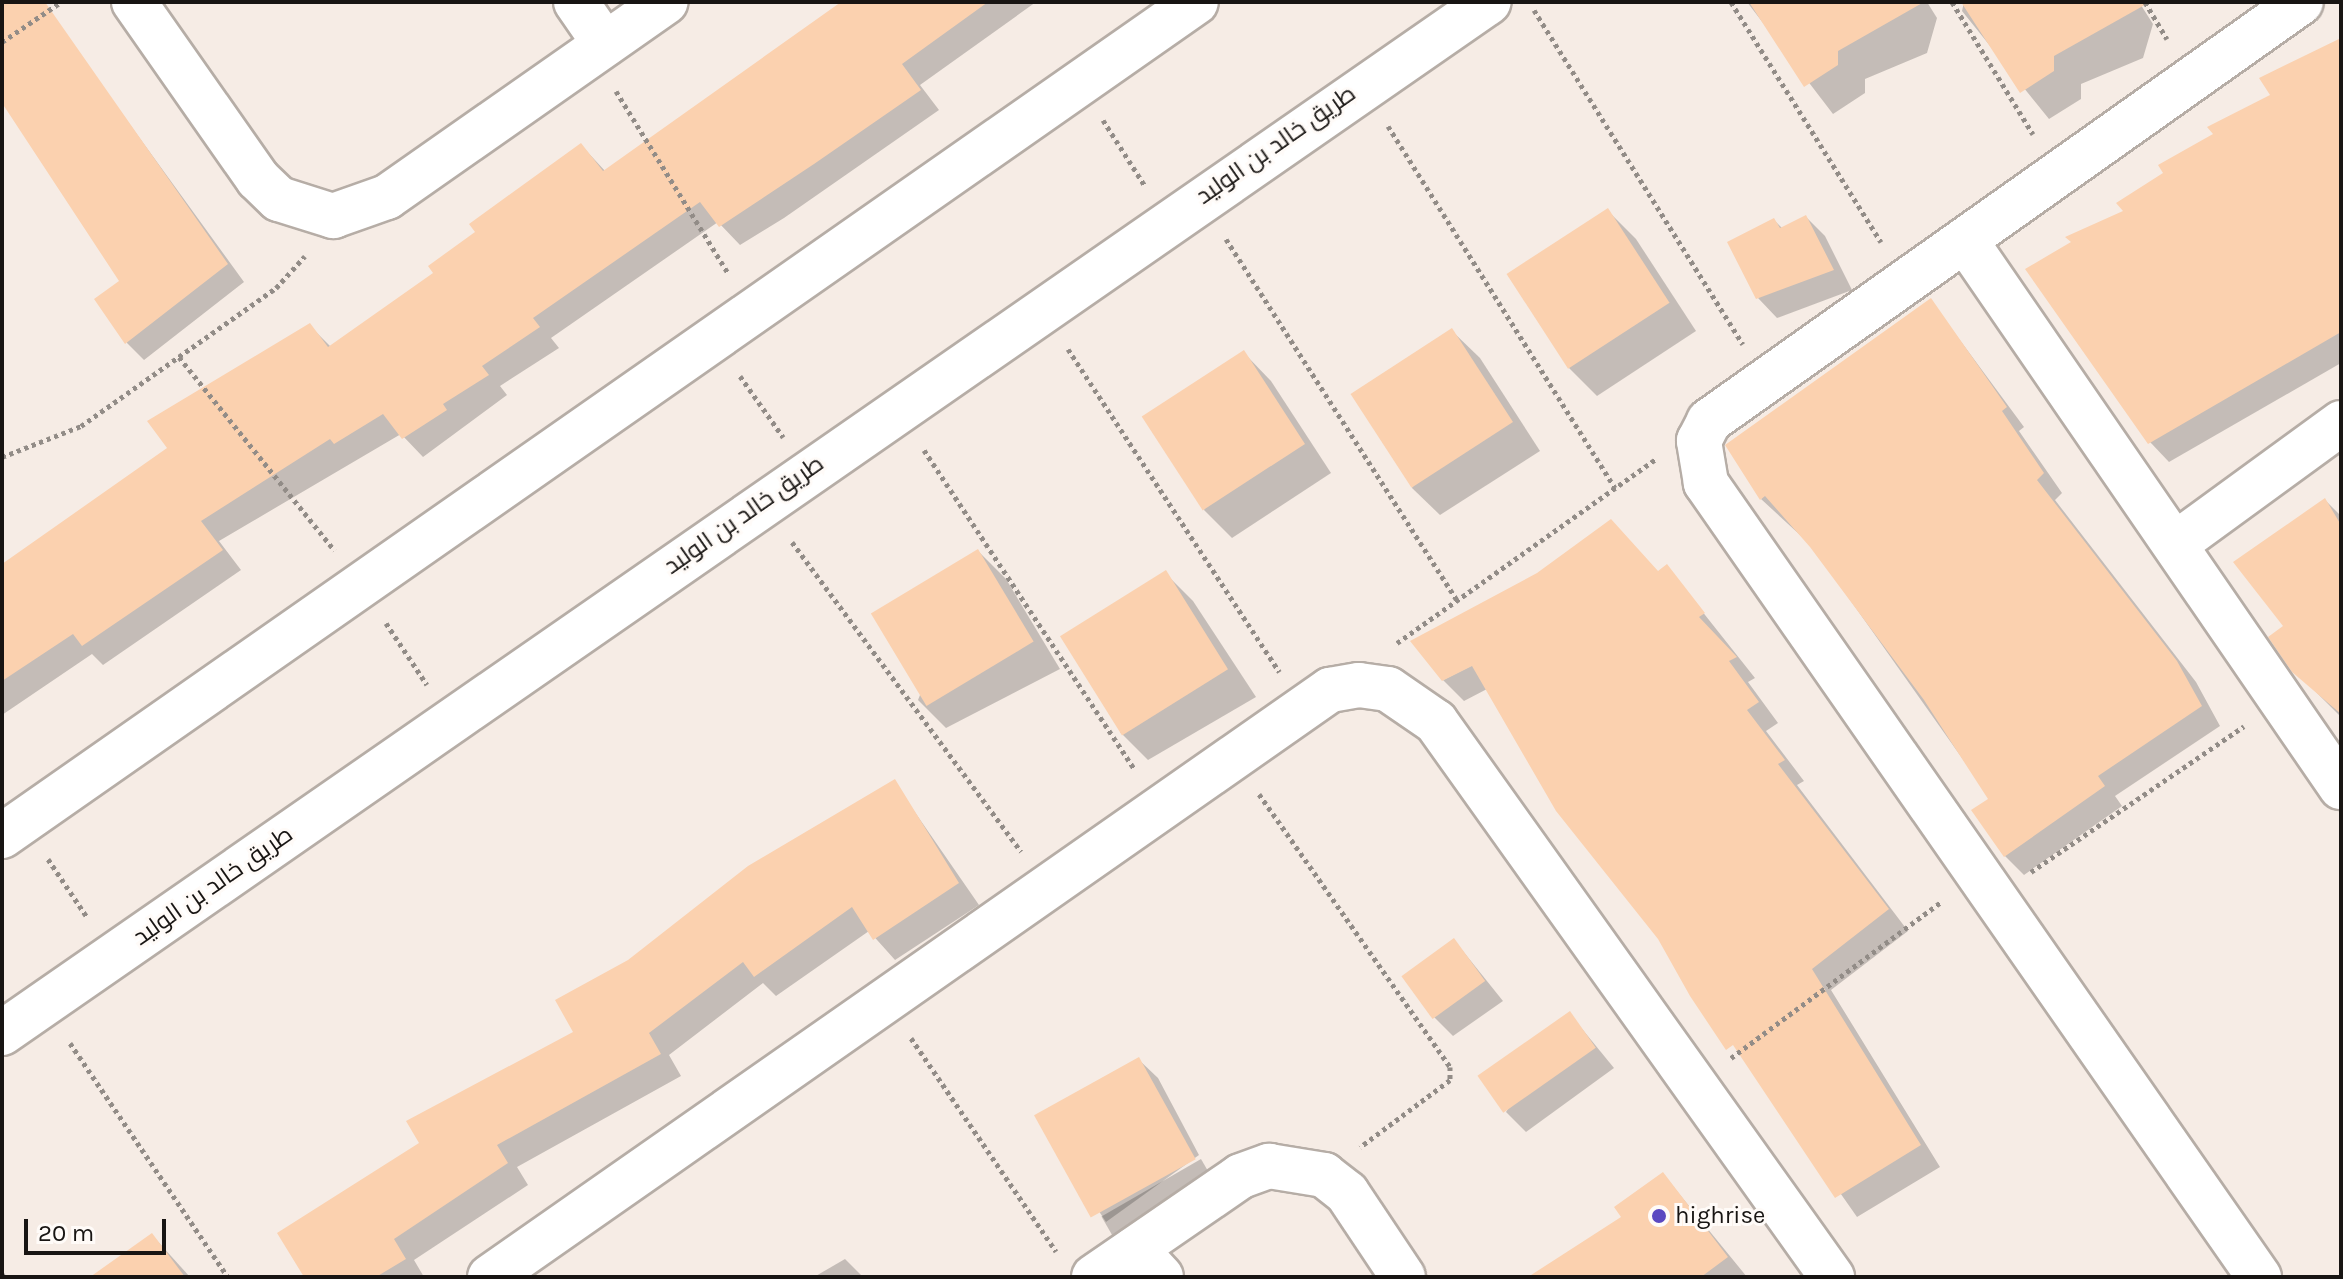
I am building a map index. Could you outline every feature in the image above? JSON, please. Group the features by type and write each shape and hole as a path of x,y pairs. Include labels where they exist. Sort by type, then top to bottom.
{"street":[{"path":"134,2 258,179 305,212 333,216 387,197 665,2"},
{"path":"576,2 599,48"},
{"path":"13,828 712,336 1196,2"},
{"name":"طريق خالد بن الوليد","path":"2,1033 1183,209 1362,85 1489,2"},
{"path":"2259,1277 1706,483 1699,441 1709,421 2301,2"},
{"path":"1965,240 2178,542 2341,787"},
{"path":"2178,542 2341,423"},
{"path":"490,1277 1330,690 1359,685 1388,689 1436,722 1832,1277"},
{"path":"1080,1270 1148,1263 1241,1176 1269,1166 1324,1175 1347,1193 1403,1277"}],"path":[{"path":"2,42 61,2"},
{"path":"1529,2 1766,381"},
{"path":"1731,2 1906,282"},
{"path":"1952,2 2058,174"},
{"path":"599,48 750,310"},
{"path":"1079,82 1183,209 1457,600"},
{"path":"1362,85 1615,488"},
{"path":"2,457 81,426 276,288 333,216"},
{"path":"1041,308 1303,709"},
{"path":"712,336 807,471"},
{"path":"179,357 360,583 450,721"},
{"path":"898,409 1160,809"},
{"path":"1394,645 1709,421"},
{"path":"763,502 1047,887"},
{"path":"1695,1085 1986,886 2284,698"},
{"path":"1234,757 1450,1067 1450,1080 1324,1175"},
{"path":"13,828 113,956"},
{"path":"886,1000 1080,1270"},
{"path":"43,1004 228,1277"}],"building":[{"path":"2,2 45,2 228,264 125,344 94,299 119,281 2,103"},
{"path":"841,2 988,2 902,64 921,90 814,164 719,227 700,202 533,318 540,327 482,366 489,375 443,404 447,410 402,439 383,414 334,444 330,439 201,521 223,550 82,646 73,634 2,681 2,564 167,448 147,421 310,323 328,347 433,273 428,266 475,232 469,224 581,143 603,171"},
{"path":"1749,2 1924,2 1838,51 1838,65 1804,87"},
{"path":"1961,2 2150,2 2054,56 2054,71 2020,93"},
{"path":"2341,38 2341,332 2148,444 2025,269 2071,242 2065,237 2123,211 2116,203 2163,173 2158,165 2213,134 2207,127 2270,95 2259,78"},
{"path":"1608,208 1670,303 1568,369 1507,274"},
{"path":"1806,215 1834,270 1756,299 1727,242 1774,218 1780,228"},
{"path":"1931,298 2007,407 2002,411 2044,473 2037,480 2177,661 2202,706 2098,776 2105,786 2004,857 1971,810 1988,799 1924,700 1810,547 1765,496 1760,500 1725,445"},
{"path":"1452,328 1513,422 1412,488 1351,394"},
{"path":"1244,350 1305,444 1203,510 1142,416"},
{"path":"2325,498 2341,525 2341,714 2292,672 2268,637 2283,626 2233,562"},
{"path":"1611,519 1658,571 1667,564 1705,613 1699,617 1737,657 1729,661 1759,702 1747,710 1785,760 1778,764 1889,909 1812,969 1921,1145 1835,1198 1733,1045 1726,1050 1690,996 1658,939 1556,811 1472,666 1442,681 1410,641 1537,573"},
{"path":"978,549 1034,642 926,706 871,613"},
{"path":"1166,570 1228,669 1122,735 1060,636"},
{"path":"895,779 959,883 873,940 852,907 754,977 743,962 649,1033 661,1054 497,1145 508,1163 394,1239 406,1259 376,1277 304,1277 277,1233 419,1143 406,1121 573,1032 555,1000 628,960 748,866"},
{"path":"1454,938 1485,981 1433,1019 1401,976"},
{"path":"1570,1011 1596,1048 1503,1113 1477,1076"},
{"path":"1139,1057 1196,1159 1091,1218 1034,1115"},
{"name":"highrise","path":"1663,1172 1728,1257 1701,1277 1528,1277 1621,1217 1614,1207"},
{"path":"152,1233 185,1277 90,1277"}],"place":[{"name":"highrise","path":"1659,1216"}]}
